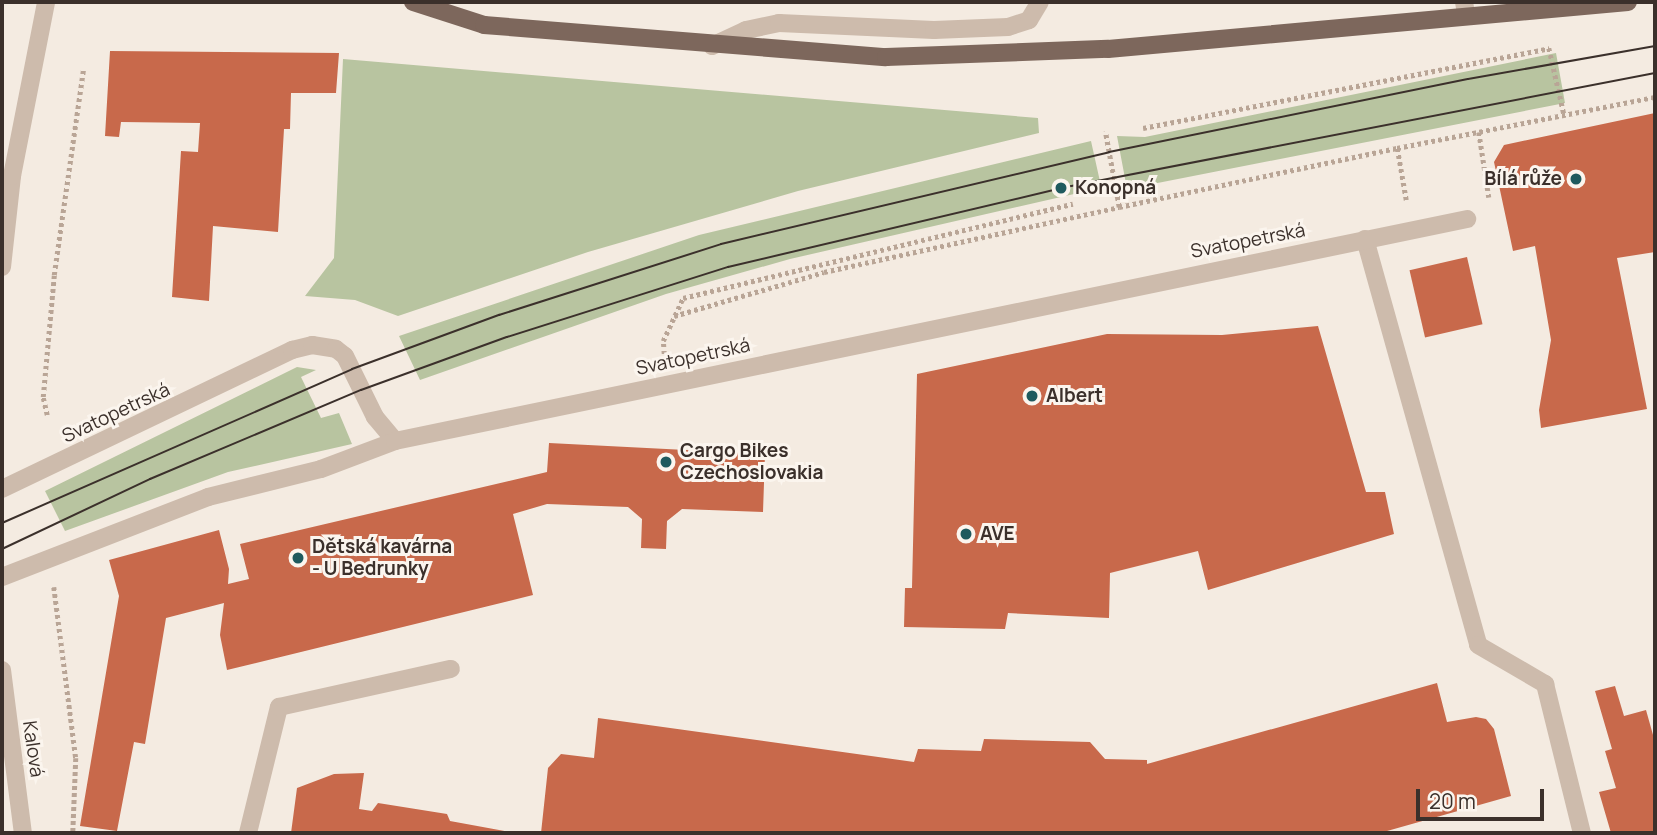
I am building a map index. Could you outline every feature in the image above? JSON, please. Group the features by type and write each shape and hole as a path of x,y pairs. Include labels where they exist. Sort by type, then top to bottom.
{"main road":[{"path":"414,2 484,25 712,46 886,57 1020,55 1465,7 1628,2"}],"street":[{"path":"2,267 12,176 46,2"},
{"path":"712,46 746,30 779,23 934,30 1008,27 1029,20 1040,2"},
{"name":"Svatopetrská","path":"2,489 292,350 312,345 336,349 345,356 375,417 395,441 1467,219"},
{"path":"1364,239 1478,645 1545,684 1582,833"},
{"path":"2,577 208,497 321,469 395,441"},
{"path":"248,833 279,707 451,669"},
{"name":"Kalová","path":"2,670 23,833"}],"path":[{"path":"1143,128 1549,48 1564,114"},
{"path":"47,415 43,397 54,275 83,70"},
{"path":"674,316 824,272 1396,148 1655,97"},
{"path":"1105,131 1119,207"},
{"path":"1396,148 1411,230"},
{"path":"682,298 1073,204"},
{"path":"1064,205 1068,218"},
{"path":"52,579 76,758 73,833"}],"green space":[{"path":"1556,53 1565,103 1127,189 1117,136 1145,137"},
{"path":"343,59 1038,118 1039,133 798,191 588,252 398,316 355,300 305,296 334,258"},
{"path":"1091,141 1103,195 1074,194 790,259 666,294 420,380 399,336 699,235"},
{"path":"297,367 316,370 301,377 321,418 339,413 352,444 228,472 65,531 45,491"}],"building":[{"path":"110,51 339,53 336,93 291,93 290,129 284,129 278,232 213,226 209,301 172,297 181,151 198,152 200,123 121,122 119,137 105,136"},
{"path":"1655,113 1655,252 1617,258 1647,409 1541,428 1539,410 1551,340 1535,246 1513,251 1494,162 1504,145"},
{"path":"1467,257 1483,324 1425,338 1410,270"},
{"path":"1318,326 1366,492 1385,492 1394,534 1208,590 1198,551 1110,573 1109,618 1008,613 1005,629 904,627 905,588 912,588 917,374 1107,334 1222,335"},
{"path":"549,443 765,454 763,512 682,509 667,521 666,549 641,548 642,519 628,507 547,504 513,514 533,595 227,670 220,635 224,603 166,618 145,744 134,742 117,831 80,826 119,596 109,560 219,530 229,569 228,584 249,579 240,544 547,472"},
{"path":"1437,683 1447,722 1476,717 1486,719 1494,729 1511,796 1380,833 541,833 548,768 561,754 594,758 598,718 914,762 918,749 981,751 984,739 1090,742 1105,759 1147,760 1147,764"},
{"path":"1615,686 1624,716 1646,710 1655,742 1655,833 1611,833 1599,792 1616,788 1605,751 1612,749 1595,691"},
{"path":"364,773 359,809 372,811 378,803 447,814 450,821 515,833 291,833 297,788 334,774"}],"tram line":[{"path":"2,523 352,369 499,315 721,244 1109,152 1468,79 1655,46"},
{"path":"2,549 150,479 361,390 507,337 728,267 1061,188 1655,73"}],"place":[{"name":"Bílá růže","path":"1576,179"},
{"name":"Konopná","path":"1061,188"},
{"name":"Albert","path":"1032,396"},
{"name":"Cargo Bikes Czechoslovakia","path":"666,462"},
{"name":"AVE","path":"966,534"},
{"name":"Dětská kavárna - U Bedrunky","path":"298,558"}]}
